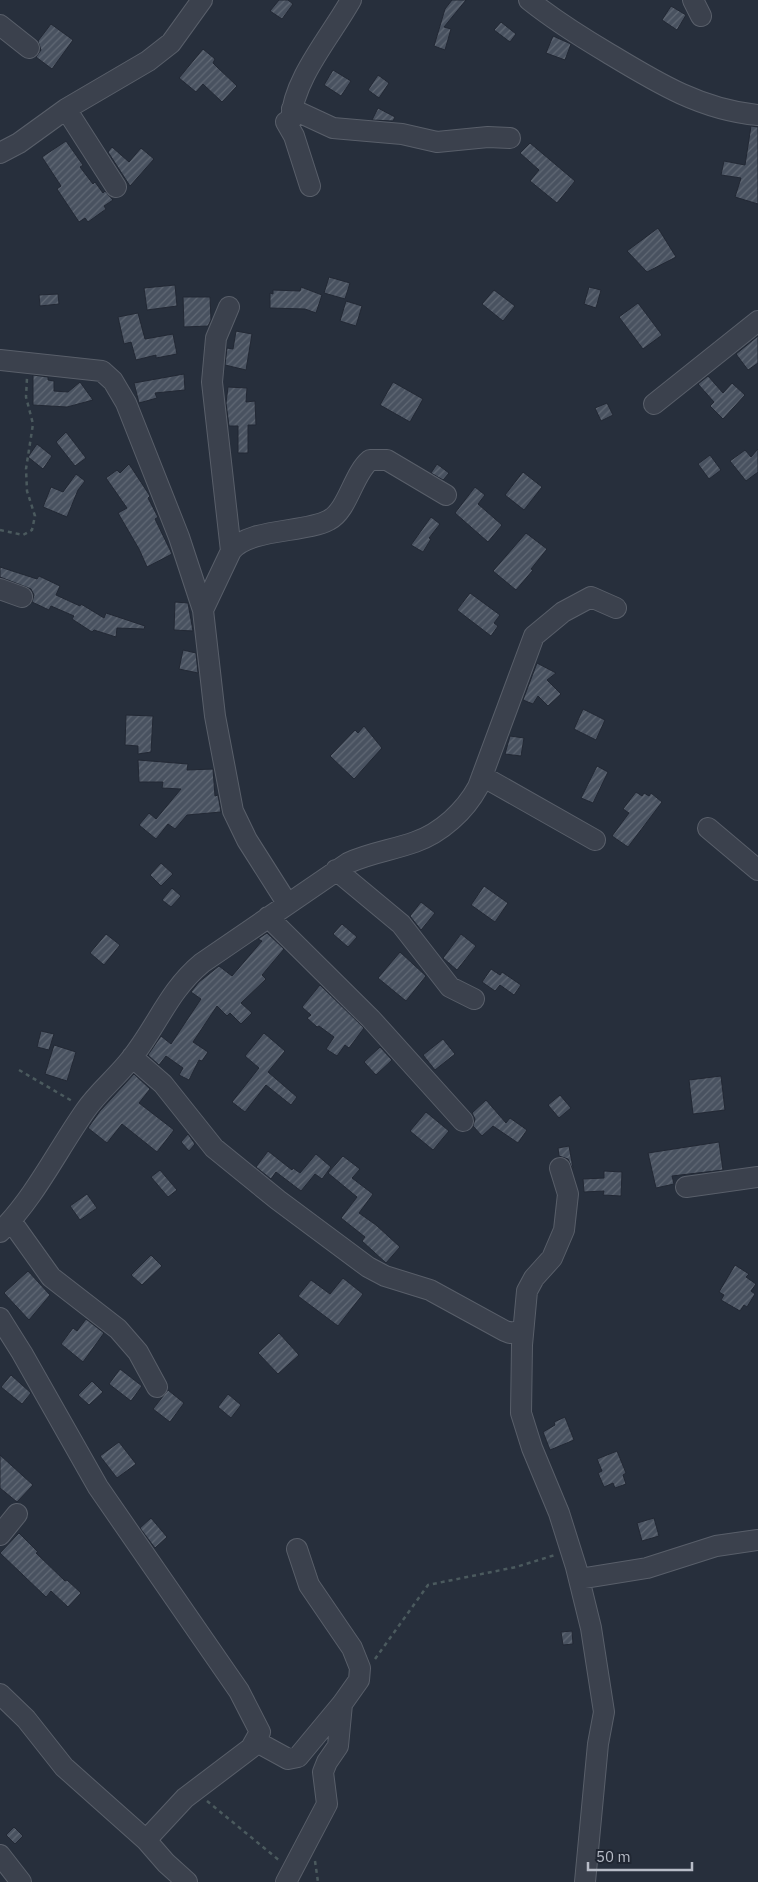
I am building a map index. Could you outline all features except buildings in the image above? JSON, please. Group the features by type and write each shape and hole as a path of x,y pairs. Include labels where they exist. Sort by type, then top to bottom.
{"street":[{"path":"0,153 18,143 66,109 148,61 171,43 202,0"},
{"path":"310,186 294,136 286,122 291,120 292,109 301,82 351,0"},
{"path":"529,0 576,34 666,88 722,109 758,115"},
{"path":"0,25 29,48"},
{"path":"66,109 116,187"},
{"path":"292,109 333,128 402,134 437,142 488,137 510,138"},
{"path":"229,307 216,338 212,382 231,551"},
{"path":"654,404 758,321"},
{"path":"0,360 102,372 116,385 126,403 178,537 203,610 215,716 230,802 247,840 288,904"},
{"path":"203,610 231,551 244,542 289,529 321,524 332,518 370,460 387,460 446,495"},
{"path":"0,589 22,596"},
{"path":"157,1386 144,1361 118,1328 51,1277 5,1226 98,1092 132,1057 176,989 186,977 202,963 336,870 363,856 414,842 438,830 463,809 474,794 482,776 536,632 563,612 591,598 616,608"},
{"path":"482,776 595,840"},
{"path":"708,828 758,870"},
{"path":"336,870 401,924 450,986 474,999"},
{"path":"268,917 371,1019 463,1121"},
{"path":"132,1057 163,1084 214,1148 278,1200 368,1267 385,1276 430,1290 505,1332 510,1333 523,1330"},
{"path":"560,1168 568,1194 564,1230 552,1258 528,1288 523,1330 521,1414 528,1440 558,1512 579,1579 592,1628 604,1712 598,1744 585,1882"},
{"path":"686,1187 758,1177"},
{"path":"0,1318 98,1487 239,1691 260,1732 257,1742 236,1762 194,1790 146,1840"},
{"path":"0,1535 17,1514"},
{"path":"579,1579 647,1568 716,1546 758,1540"},
{"path":"257,1742 288,1759 294,1759 302,1753 359,1680 359,1662 312,1591 297,1549"},
{"path":"0,1694 26,1719 64,1767 146,1840 166,1863 187,1882"},
{"path":"289,1876 327,1804 323,1772 327,1762 338,1746 342,1704"},
{"path":"0,1855 21,1882"}],"path":[{"path":"0,530 24,535 32,530 35,520 27,491 26,469 33,424 26,397 27,362"},
{"path":"19,1070 86,1109"},
{"path":"359,1680 428,1585 516,1567 570,1550"},
{"path":"194,1790 289,1876"}]}
